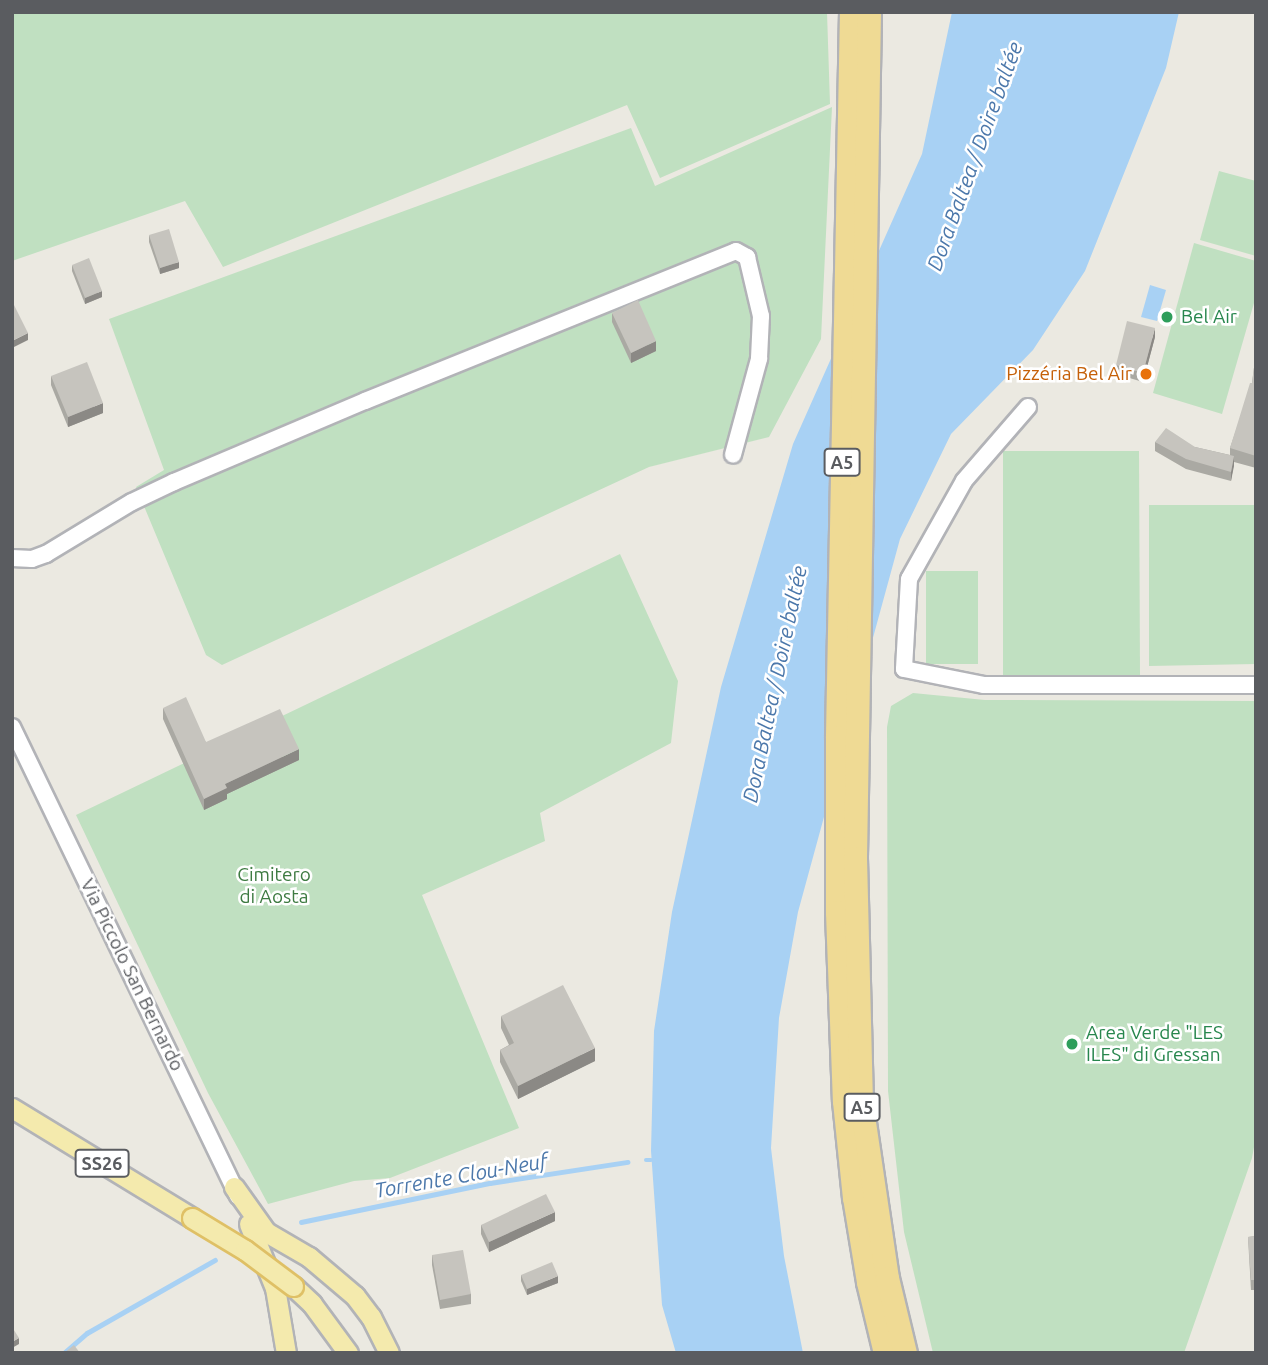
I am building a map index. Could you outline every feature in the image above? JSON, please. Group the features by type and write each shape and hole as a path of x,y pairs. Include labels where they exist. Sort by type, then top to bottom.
{"highway":[{"name":"A5","path":"851,12 837,737 837,912 844,1101 854,1197 868,1282 885,1353"},
{"name":"A5","path":"869,12 855,858 861,1102 887,1278 905,1353"}],"main road":[{"name":"SS26","path":"12,1108 245,1250 312,1304 348,1353"},
{"path":"234,1186 266,1232 333,1275 355,1296 371,1317 389,1353"},
{"path":"249,1224 275,1288 286,1353"},
{"path":"264,1260 269,1249 286,1245"}],"street":[{"path":"12,558 32,559 46,554 132,502 174,482 377,396 736,251 747,257 761,316 759,359 733,455"},
{"path":"1028,407 964,481 909,579 904,669 984,685 1256,685"},
{"name":"Via Piccolo San Bernardo","path":"12,727 234,1186 249,1224"}],"green space":[{"path":"12,12 827,12 830,104 660,178 627,105 223,267 185,201 12,261"},
{"path":"832,107 821,339 769,437 649,467 222,665 206,655 136,487 164,470 109,319 631,128 655,186"},
{"path":"1219,171 1256,181 1256,256 1200,240"},
{"path":"1194,243 1256,261 1256,296 1222,414 1153,393"},
{"path":"1003,451 1139,451 1140,677 1003,677"},
{"path":"1149,505 1256,505 1256,664 1149,666"},
{"name":"Cimitero di Aosta","path":"620,554 678,681 671,743 540,813 545,841 422,895 519,1128 390,1178 354,1181 268,1204 208,1093 76,815"},
{"path":"926,571 978,571 978,664 926,664"},
{"name":"Area Verde \"LES ILES\" di Gressan","path":"913,693 985,700 1256,701 1256,1136 1252,1158 1184,1353 933,1353 904,1232 888,1091 887,727 891,706"}],"water":[{"name":"Dora Baltea / Doire baltée","path":"952,12 1179,12 1166,68 1085,271 1033,350 951,434 900,539 798,912 779,1018 771,1148 784,1256 803,1353 676,1353 662,1305 651,1151 654,1031 672,912 721,687 793,444 922,154"},
{"path":"1150,285 1166,290 1157,321 1141,317"}],"building":[{"path":"169,229 179,262 160,268 149,235"},
{"path":"89,258 102,291 85,298 72,265"},
{"path":"638,300 656,341 631,353 612,313"},
{"path":"12,301 28,333 12,341"},
{"path":"1127,321 1155,328 1143,373 1116,365"},
{"path":"1256,352 1256,456 1230,448 1252,383"},
{"path":"87,362 103,403 68,417 51,376"},
{"path":"1166,428 1195,447 1234,456 1231,472 1186,459 1155,442"},
{"path":"186,697 206,742 280,709 299,749 225,784 227,788 204,799 163,708"},
{"path":"563,985 595,1048 518,1086 500,1050 514,1043 501,1016"},
{"path":"546,1194 555,1212 489,1242 481,1225"},
{"path":"1256,1236 1256,1280 1251,1280 1248,1237"},
{"path":"463,1250 471,1294 440,1300 432,1255"},
{"path":"552,1262 558,1276 527,1289 521,1275"},
{"path":"12,1327 19,1338 12,1342"},
{"path":"74,1345 80,1353 64,1353"}],"waterway":[{"name":"Torrente Clou-Neuf","path":"646,1160 651,1160"},
{"name":"Torrente Clou-Neuf","path":"301,1222 490,1183 627,1162"},
{"name":"Torrente Clou-Neuf","path":"64,1353 87,1333 215,1260"}],"place":[{"name":"Bel Air","path":"1167,317"},
{"name":"Pizzéria Bel Air","path":"1146,374"},
{"name":"Area Verde \"LES ILES\" di Gressan","path":"1072,1044"}]}
